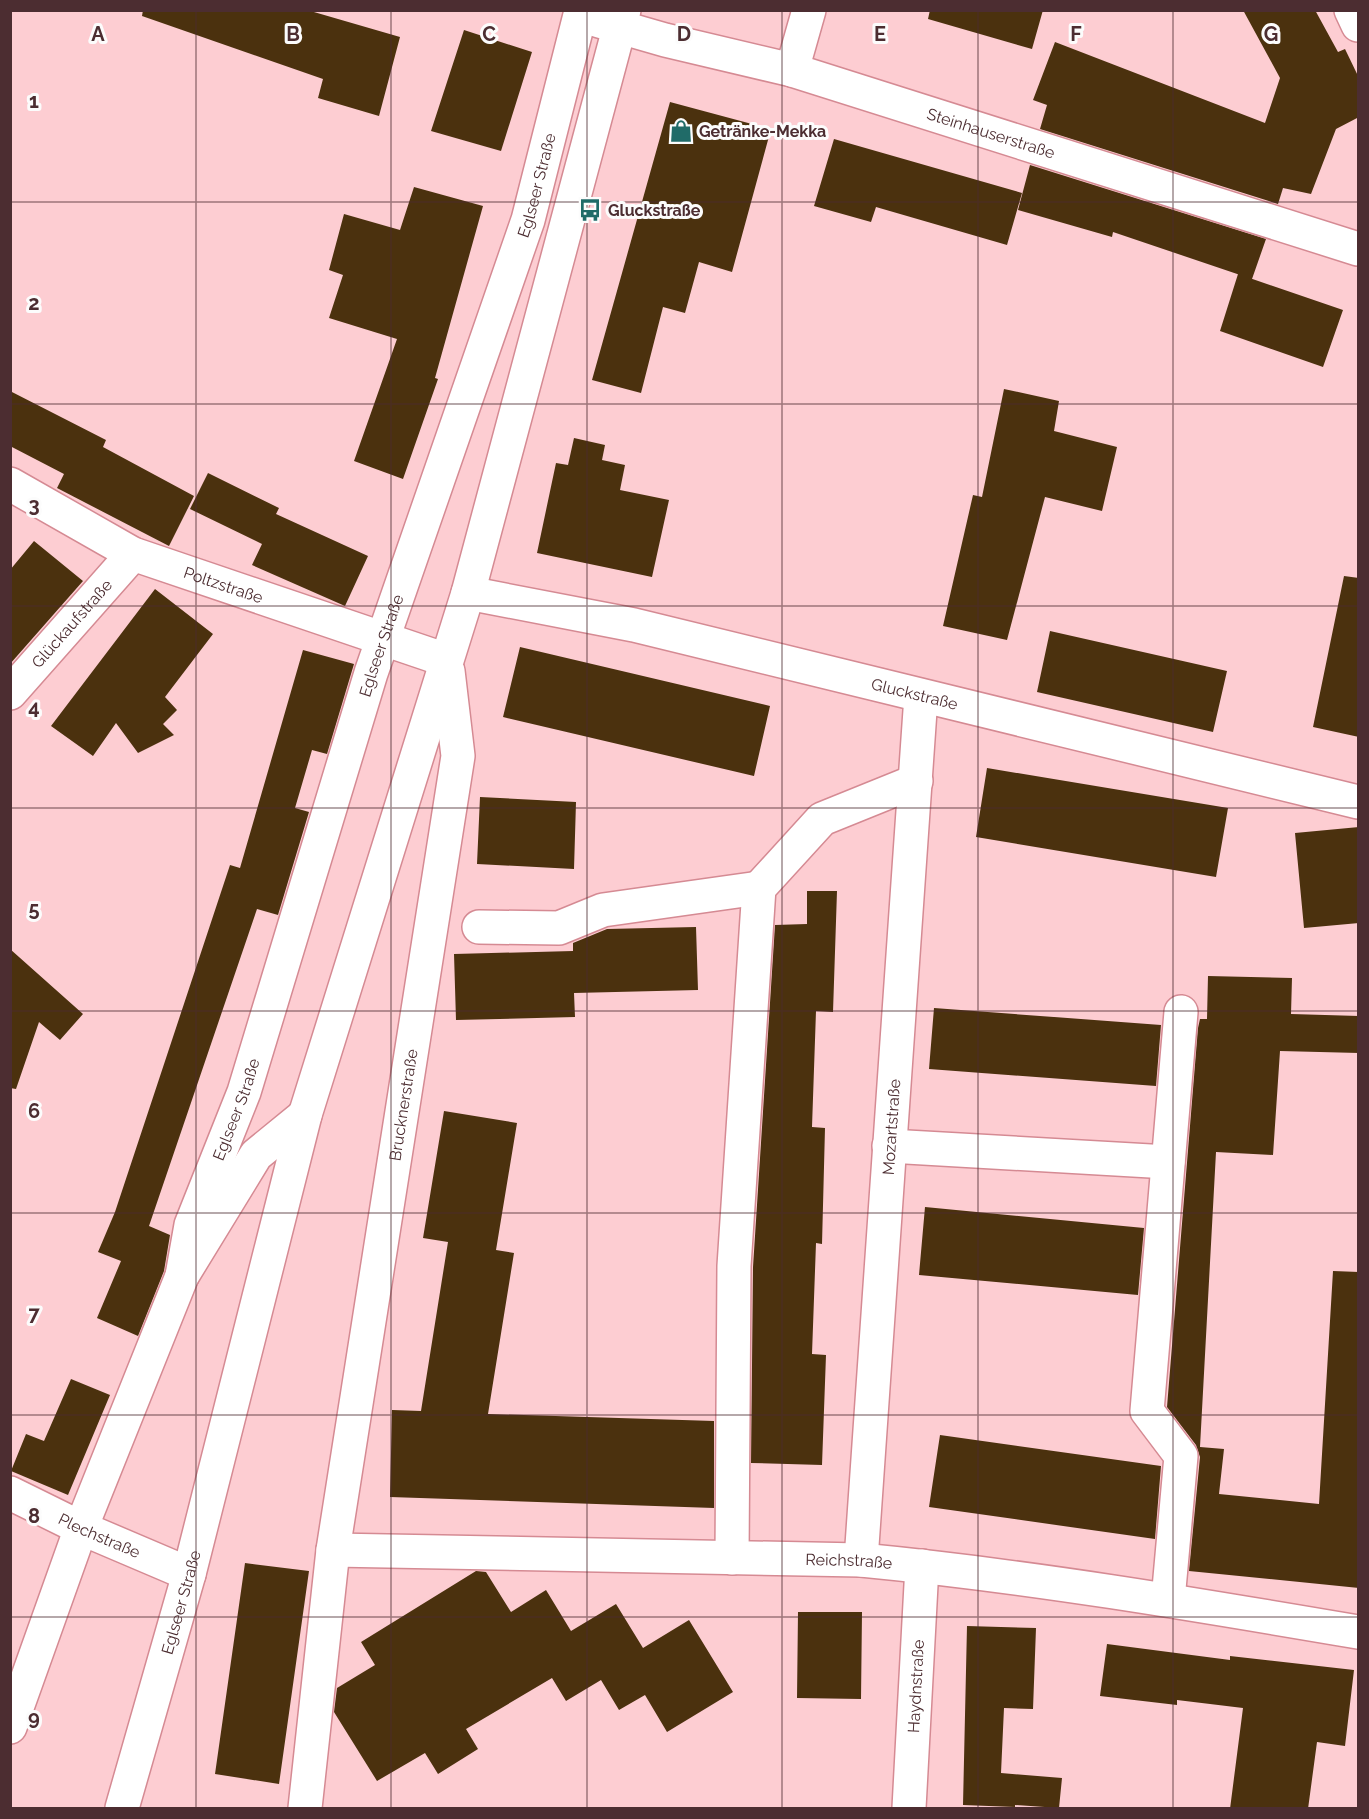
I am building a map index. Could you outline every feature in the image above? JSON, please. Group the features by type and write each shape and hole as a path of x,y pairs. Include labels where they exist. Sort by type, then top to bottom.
{"street":[{"path":"792,70 809,10"},
{"path":"1351,10 1359,25"},
{"name":"Steinhauserstraße","path":"572,13 622,19 792,70 1359,249"},
{"name":"Eglseer Straße","path":"182,1276 191,1225 244,1092 384,639 528,220 572,13"},
{"name":"Eglseer Straße","path":"122,1809 189,1574 305,1115 468,593 622,19"},
{"name":"Poltzstraße","path":"10,484 133,554 446,660"},
{"name":"Glückaufstraße","path":"10,693 133,554"},
{"name":"Gluckstraße","path":"468,593 634,625 1359,802"},
{"name":"Brucknerstraße","path":"305,1809 333,1550 458,756 446,660"},
{"name":"Mozartstraße","path":"861,1560 921,696"},
{"path":"732,1558 734,1266 759,888 822,819 916,781"},
{"path":"479,927 559,928 603,910 759,888"},
{"path":"1168,1600 1181,1456 1147,1411 1181,1012"},
{"name":"Eglseer Straße","path":"10,1727 81,1528 182,1276 256,1155 305,1115"},
{"path":"890,1146 1168,1162"},
{"name":"Plechstraße","path":"10,1493 81,1528 189,1574"},
{"name":"Reichstraße","path":"333,1550 861,1560 922,1566 1168,1600 1359,1632"},
{"name":"Haydnstraße","path":"909,1809 922,1566"}],"building":[{"path":"143,10 307,10 400,37 379,116 318,98 323,79 142,16"},
{"path":"930,10 1043,10 1032,49 928,19"},
{"path":"1243,10 1315,10 1338,52 1345,49 1359,78 1359,117 1336,129 1311,194 1283,188 1278,204 1040,129 1047,105 1033,100 1055,42 1265,123 1280,78"},
{"path":"464,30 532,52 501,151 431,131"},
{"path":"670,102 771,129 732,272 699,262 685,313 663,307 641,393 592,380"},
{"path":"834,139 1022,193 1007,245 876,207 871,222 814,206"},
{"path":"1030,165 1266,239 1252,279 1113,232 1112,237 1018,210"},
{"path":"414,187 483,206 435,378 438,379 403,479 354,461 397,339 329,318 343,275 329,270 344,214 400,230"},
{"path":"1238,274 1343,310 1323,367 1220,331"},
{"path":"1004,389 1059,401 1054,431 1117,447 1102,511 1045,497 1007,640 943,626 973,495 982,497"},
{"path":"10,391 106,440 103,447 194,496 169,546 57,488 64,474 10,446"},
{"path":"574,438 605,445 602,460 625,465 620,490 669,500 652,577 537,553 556,463 568,465"},
{"path":"208,473 279,508 276,514 368,556 345,606 252,565 262,544 190,509"},
{"path":"34,541 83,581 10,664 10,570"},
{"path":"1344,576 1359,578 1359,737 1313,727"},
{"path":"155,589 213,634 165,697 177,710 163,724 174,735 138,753 116,723 93,756 51,726"},
{"path":"1050,631 1227,671 1213,732 1037,692"},
{"path":"520,647 770,706 754,776 503,717"},
{"path":"303,650 354,664 327,754 312,750 295,808 309,812 278,915 257,909 149,1226 170,1235 164,1271 138,1336 97,1318 121,1261 98,1252 115,1212 230,865 240,868"},
{"path":"987,768 1228,808 1216,877 976,837"},
{"path":"480,797 576,802 574,869 477,864"},
{"path":"1359,827 1359,923 1304,928 1295,833"},
{"path":"807,891 837,891 833,1012 816,1011 812,1127 825,1128 822,1244 816,1243 812,1354 826,1355 822,1465 751,1463 753,1267 775,925 807,924"},
{"path":"696,927 698,990 574,993 575,1017 456,1020 454,954 573,951 573,943 607,929"},
{"path":"10,949 83,1014 60,1040 39,1022 16,1089 10,1088"},
{"path":"1208,976 1292,978 1291,1014 1359,1016 1359,1053 1280,1051 1273,1155 1216,1152 1200,1447 1224,1449 1219,1494 1319,1504 1333,1271 1359,1272 1359,1588 1189,1571 1200,1457 1196,1445 1167,1407 1198,1028 1200,1019 1207,1019"},
{"path":"934,1008 1161,1025 1156,1086 929,1069"},
{"path":"444,1111 517,1123 496,1250 514,1253 488,1414 714,1421 714,1508 390,1497 392,1410 421,1411 448,1242 423,1238"},
{"path":"925,1207 1144,1228 1138,1295 919,1275"},
{"path":"71,1379 110,1395 68,1495 11,1471 26,1434 44,1441"},
{"path":"940,1435 1161,1466 1155,1539 929,1507"},
{"path":"245,1563 309,1571 279,1784 215,1774"},
{"path":"476,1571 486,1572 511,1612 546,1590 571,1631 616,1604 643,1648 689,1620 733,1692 667,1732 645,1695 619,1710 601,1680 566,1701 552,1678 466,1729 478,1749 438,1774 425,1753 377,1781 334,1712 337,1688 375,1665 361,1642"},
{"path":"798,1612 862,1612 861,1699 797,1698"},
{"path":"967,1626 1036,1628 1033,1709 1004,1708 1001,1773 1062,1778 1059,1808 963,1805"},
{"path":"1107,1644 1230,1660 1230,1656 1354,1670 1345,1746 1317,1742 1308,1809 1230,1809 1243,1708 1177,1700 1177,1705 1100,1696"}],"place":[{"name":"Getränke-Mekka","path":"681,131"},
{"name":"Gluckstraße","path":"590,210"}]}
